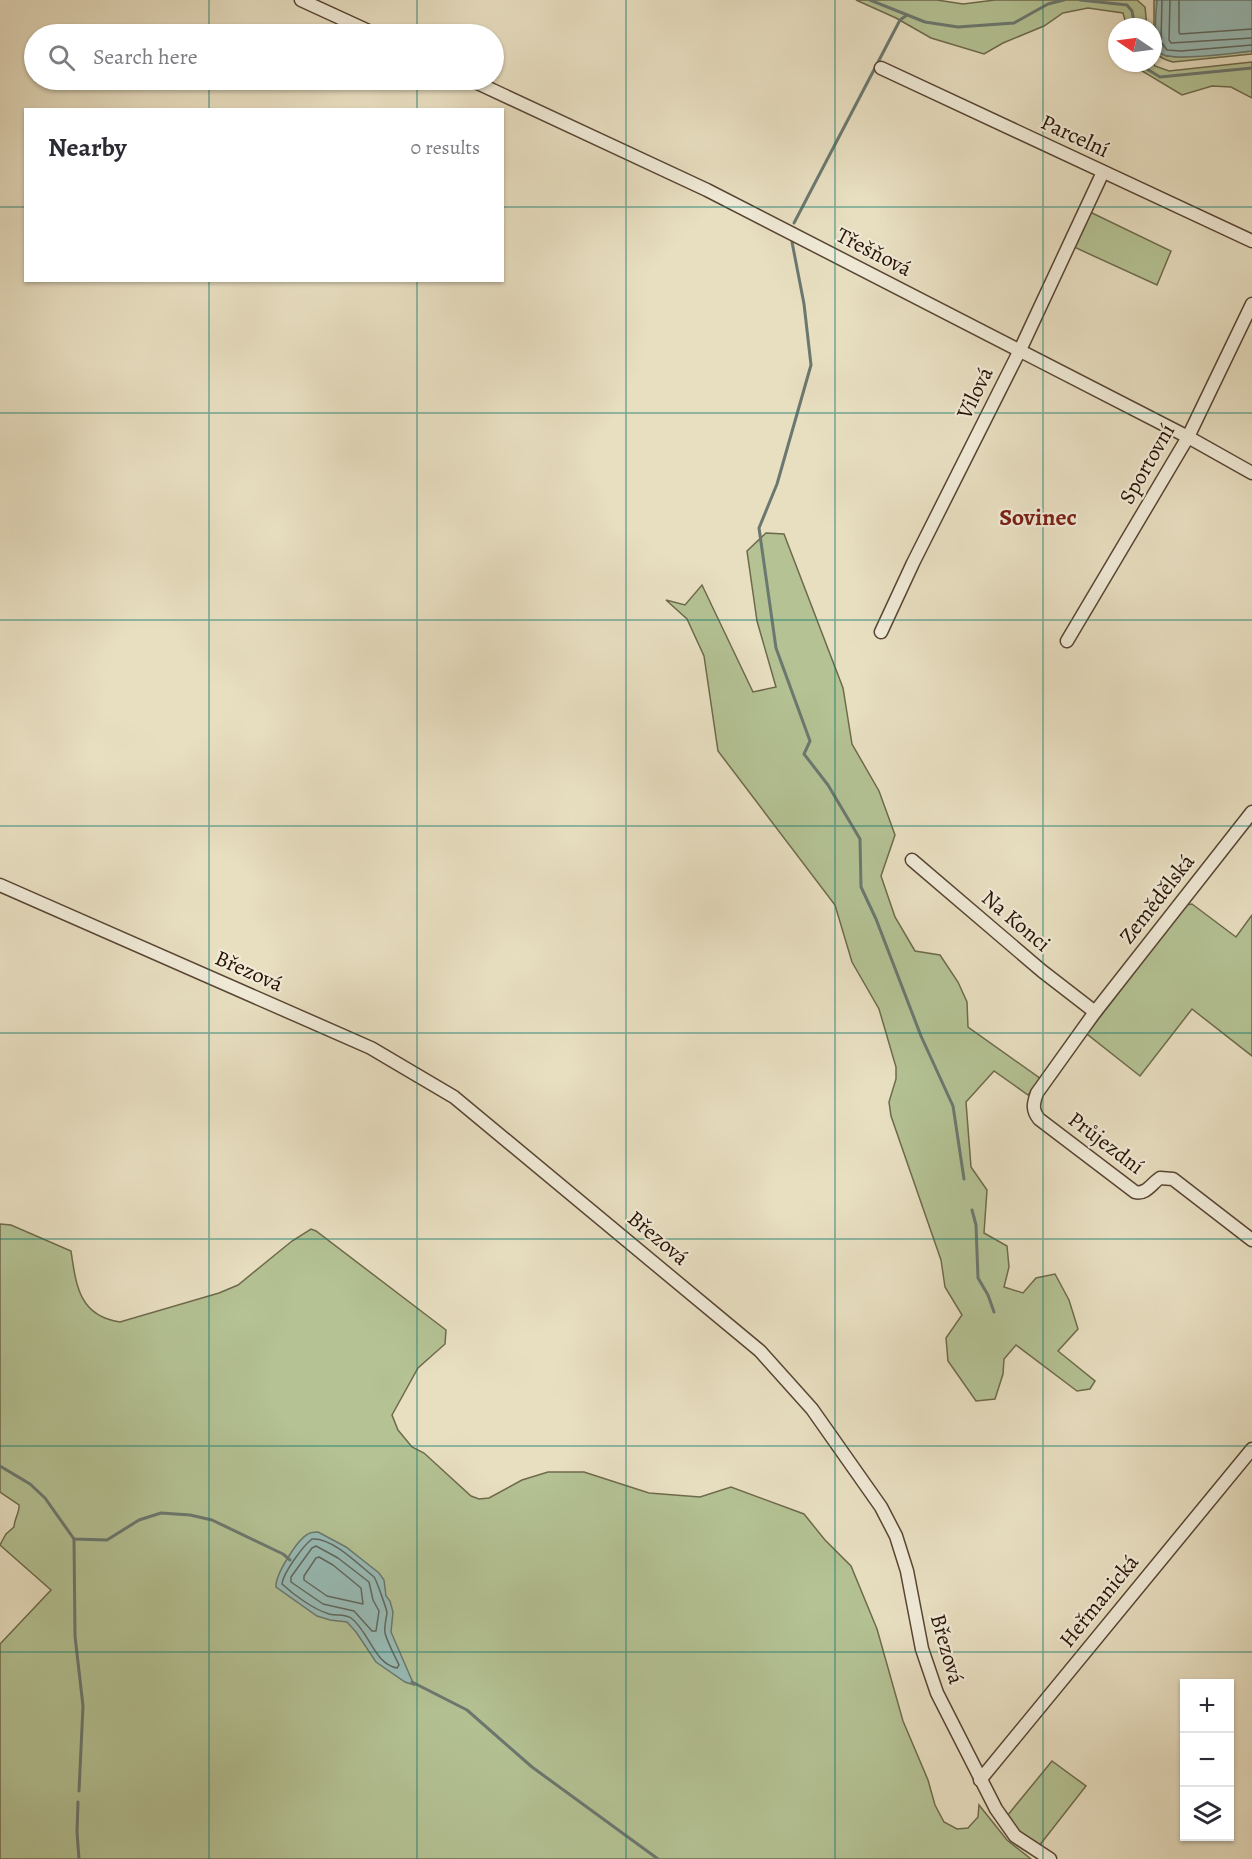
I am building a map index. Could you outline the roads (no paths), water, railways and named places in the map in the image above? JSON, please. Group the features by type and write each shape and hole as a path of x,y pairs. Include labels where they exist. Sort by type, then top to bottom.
{"street":[{"path":"302,0 354,24"},
{"name":"Parcelní","path":"881,68 1252,241"},
{"name":"Třešňová","path":"492,90 707,190 1188,437 1252,473"},
{"name":"Vilová","path":"881,632 913,563 1020,350 1103,172"},
{"name":"Sportovní","path":"1067,641 1188,437 1252,304"},
{"name":"Zemědělská","path":"1095,1012 1252,812"},
{"name":"Na Konci","path":"912,860 1042,971 1095,1012"},
{"name":"Březová","path":"0,885 371,1048 454,1097 760,1351 812,1409 881,1507 896,1536 907,1571 922,1650 937,1693 996,1809 1015,1836 1050,1859"},
{"name":"Průjezdní","path":"1095,1012 1037,1094 1033,1104 1034,1113 1135,1192 1145,1191 1160,1178 1173,1179 1252,1240"},
{"name":"Heřmanická","path":"980,1780 1252,1449"}],"water":[{"path":"1157,0 1252,0 1252,51 1188,57 1165,55 1162,54 1162,18 1156,18"},
{"path":"318,1532 346,1547 379,1573 384,1580 386,1596 393,1612 391,1632 414,1685 405,1682 376,1662 347,1622 317,1616 276,1587 279,1574 293,1550 308,1534"}],"waterway":[{"path":"870,0 925,22 958,27 1014,23 1048,4 1064,0"},
{"path":"1080,0 1127,5 1132,11 1133,18"},
{"path":"794,223 900,20 907,15"},
{"path":"1152,72 1160,77 1252,68"},
{"path":"792,242 804,304 811,365 777,484 759,528 776,648 810,741 804,754 828,785 860,839 861,887 876,919 921,1036 953,1106 964,1179"},
{"path":"972,1210 976,1225 978,1278 988,1295 994,1312"},
{"path":"0,1466 30,1484 45,1498 74,1539 107,1540 139,1520 161,1513 190,1515 212,1520 283,1554 290,1560"},
{"path":"74,1539 75,1636 83,1706 79,1791"},
{"path":"412,1682 467,1710 532,1767 658,1859"},
{"path":"78,1802 79,1859"}],"district":[{"name":"Sovinec","path":"1038,517"}]}
